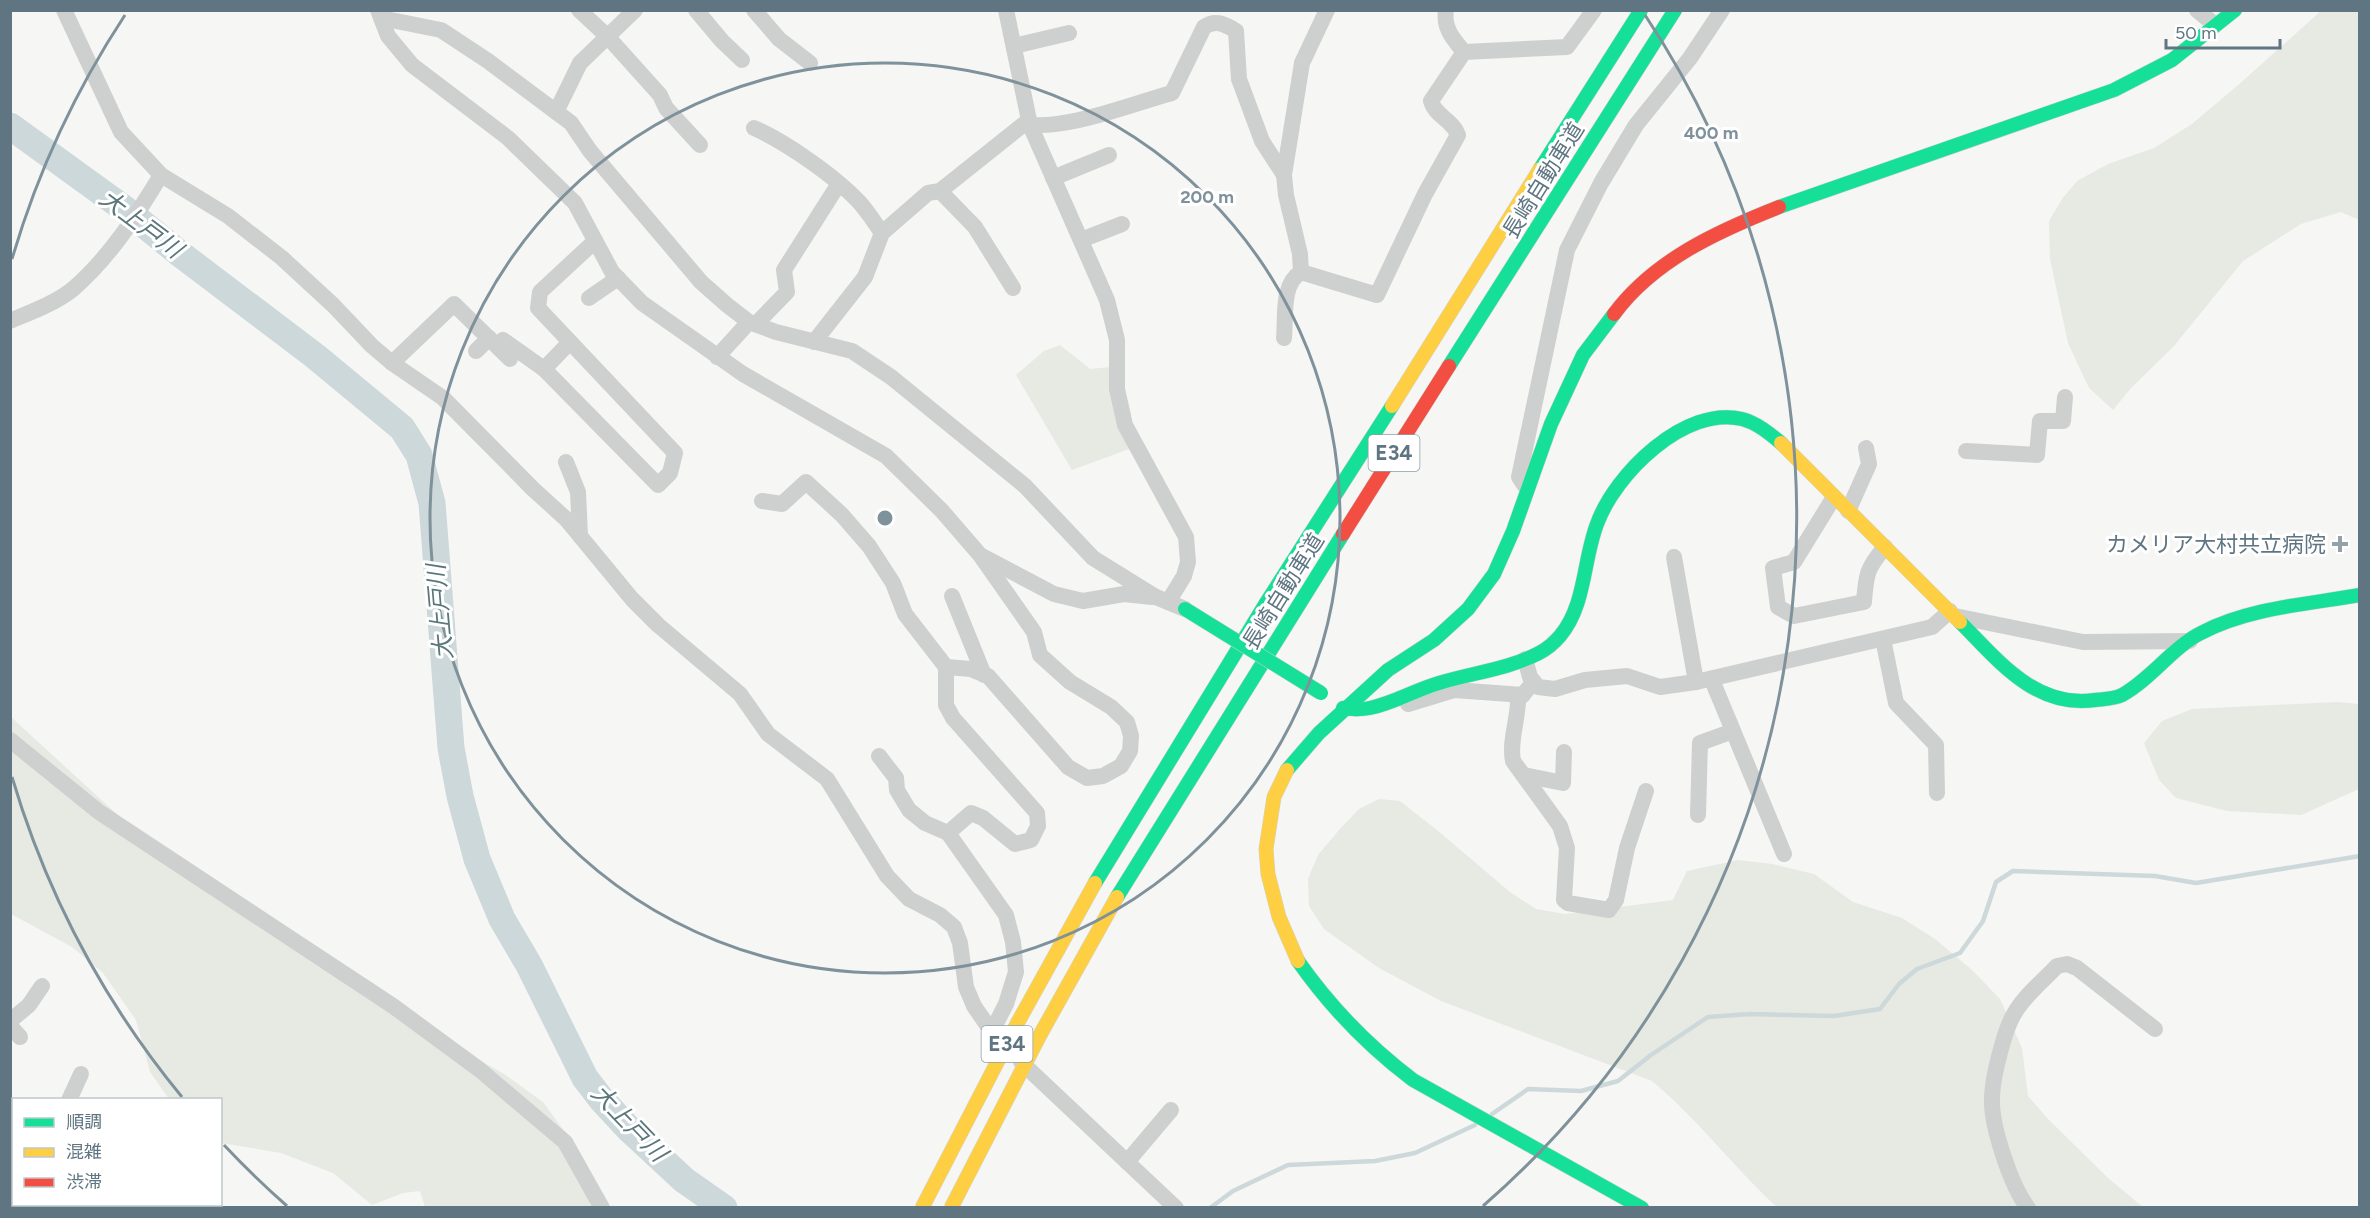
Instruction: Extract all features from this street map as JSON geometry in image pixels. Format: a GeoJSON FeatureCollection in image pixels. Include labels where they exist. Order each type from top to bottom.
{"type":"FeatureCollection","features":[{"type":"Feature","properties":{"kind":"main road","name":"長崎自動車道"},"geometry":{"type":"LineString","coordinates":[[922,1208],[1018,1022],[1095,883],[1266,603],[1641,10]]}},
{"type":"Feature","properties":{"kind":"main road","name":"長崎自動車道"},"geometry":{"type":"LineString","coordinates":[[951,1208],[1040,1035],[1117,897],[1296,608],[1675,10]]}},
{"type":"Feature","properties":{"kind":"main road"},"geometry":{"type":"LineString","coordinates":[[1642,1208],[1413,1080],[1380,1055],[1323,996],[1297,959],[1279,917],[1269,874],[1266,849],[1268,824],[1274,797],[1284,774],[1319,733],[1388,670],[1434,640],[1468,609],[1494,573],[1513,531],[1551,424],[1582,355],[1626,298],[1677,255],[1740,222],[1815,193],[2114,90],[2172,60],[2235,10]]}},
{"type":"Feature","properties":{"kind":"main road"},"geometry":{"type":"LineString","coordinates":[[1185,609],[1345,709],[1359,711],[1442,681],[1525,659],[1549,647],[1564,629],[1576,608],[1597,521],[1612,493],[1659,445],[1689,424],[1717,416],[1741,418],[1784,446],[2017,679],[2036,691],[2064,700],[2088,701],[2120,696],[2198,634],[2218,625],[2261,613],[2360,595]]}},
{"type":"Feature","properties":{"kind":"street"},"geometry":{"type":"LineString","coordinates":[[64,10],[121,132],[161,175],[228,216],[282,258],[333,305],[372,346],[392,363],[443,398],[566,519],[632,599],[657,625],[740,694],[768,734],[827,779],[887,876],[909,899],[940,915],[954,927],[960,943],[966,987],[974,1006],[991,1033],[1176,1208]]}},
{"type":"Feature","properties":{"kind":"street"},"geometry":{"type":"LineString","coordinates":[[579,10],[607,36],[660,95],[666,108],[700,145]]}},
{"type":"Feature","properties":{"kind":"street"},"geometry":{"type":"LineString","coordinates":[[556,112],[580,63],[635,10]]}},
{"type":"Feature","properties":{"kind":"street"},"geometry":{"type":"LineString","coordinates":[[696,10],[722,41],[742,60]]}},
{"type":"Feature","properties":{"kind":"street"},"geometry":{"type":"LineString","coordinates":[[754,10],[779,39],[810,63]]}},
{"type":"Feature","properties":{"kind":"street"},"geometry":{"type":"LineString","coordinates":[[1006,10],[1030,125],[1107,300],[1117,340],[1118,389],[1125,425],[1186,537],[1188,562],[1184,576],[1162,600]]}},
{"type":"Feature","properties":{"kind":"street"},"geometry":{"type":"LineString","coordinates":[[1301,272],[1300,254],[1286,195],[1284,175],[1302,63],[1327,10]]}},
{"type":"Feature","properties":{"kind":"street"},"geometry":{"type":"LineString","coordinates":[[1446,10],[1444,20],[1450,36],[1464,52]]}},
{"type":"Feature","properties":{"kind":"street"},"geometry":{"type":"LineString","coordinates":[[1464,52],[1568,47],[1594,10]]}},
{"type":"Feature","properties":{"kind":"street"},"geometry":{"type":"LineString","coordinates":[[1527,489],[1519,477],[1567,250],[1601,183],[1636,125],[1690,58],[1722,10]]}},
{"type":"Feature","properties":{"kind":"street"},"geometry":{"type":"LineString","coordinates":[[2197,10],[2215,25]]}},
{"type":"Feature","properties":{"kind":"street"},"geometry":{"type":"LineString","coordinates":[[380,14],[441,30],[488,61],[571,123],[590,151],[701,282],[752,323],[852,351],[901,384],[1025,486],[1093,558],[1162,600],[1185,609]]}},
{"type":"Feature","properties":{"kind":"street"},"geometry":{"type":"LineString","coordinates":[[380,14],[388,36],[412,65],[508,138],[575,203],[612,272],[642,303],[743,374],[886,456],[942,511],[980,555],[1034,632],[1040,655],[1070,682],[1111,706],[1127,722],[1131,736],[1130,751],[1121,766],[1103,776],[1087,778],[1068,767],[1014,705],[984,675],[971,669],[946,667]]}},
{"type":"Feature","properties":{"kind":"street"},"geometry":{"type":"LineString","coordinates":[[814,342],[865,277],[882,233],[928,193],[940,191],[1024,124],[1047,125],[1077,120],[1172,93],[1204,27],[1210,22],[1222,23],[1236,31],[1239,79],[1262,141],[1284,175]]}},
{"type":"Feature","properties":{"kind":"street"},"geometry":{"type":"LineString","coordinates":[[1014,46],[1069,33]]}},
{"type":"Feature","properties":{"kind":"street"},"geometry":{"type":"LineString","coordinates":[[1284,338],[1288,287],[1294,276],[1301,272],[1377,295],[1425,194],[1458,135],[1456,129],[1433,109],[1431,101],[1464,52]]}},
{"type":"Feature","properties":{"kind":"street"},"geometry":{"type":"LineString","coordinates":[[754,128],[768,134],[815,165],[859,202],[882,233]]}},
{"type":"Feature","properties":{"kind":"street"},"geometry":{"type":"LineString","coordinates":[[1053,178],[1109,155]]}},
{"type":"Feature","properties":{"kind":"street"},"geometry":{"type":"LineString","coordinates":[[10,321],[72,290],[108,254],[146,201],[161,175]]}},
{"type":"Feature","properties":{"kind":"street"},"geometry":{"type":"LineString","coordinates":[[717,357],[787,292],[784,270],[838,184]]}},
{"type":"Feature","properties":{"kind":"street"},"geometry":{"type":"LineString","coordinates":[[940,191],[975,227],[1013,288]]}},
{"type":"Feature","properties":{"kind":"street"},"geometry":{"type":"LineString","coordinates":[[1081,240],[1122,224]]}},
{"type":"Feature","properties":{"kind":"street"},"geometry":{"type":"LineString","coordinates":[[476,351],[492,342],[503,340],[544,369],[658,485],[670,473],[675,453],[538,308],[540,292],[595,241]]}},
{"type":"Feature","properties":{"kind":"street"},"geometry":{"type":"LineString","coordinates":[[590,298],[618,278]]}},
{"type":"Feature","properties":{"kind":"street"},"geometry":{"type":"LineString","coordinates":[[392,363],[454,304],[510,359]]}},
{"type":"Feature","properties":{"kind":"street"},"geometry":{"type":"LineString","coordinates":[[544,369],[570,342]]}},
{"type":"Feature","properties":{"kind":"street"},"geometry":{"type":"LineString","coordinates":[[1966,451],[2037,455],[2040,421],[2063,421],[2065,397]]}},
{"type":"Feature","properties":{"kind":"street"},"geometry":{"type":"LineString","coordinates":[[1848,511],[1869,464],[1866,448]]}},
{"type":"Feature","properties":{"kind":"street"},"geometry":{"type":"LineString","coordinates":[[566,462],[578,492],[580,536]]}},
{"type":"Feature","properties":{"kind":"street"},"geometry":{"type":"LineString","coordinates":[[762,501],[782,504],[806,482],[842,515],[869,546],[893,583],[906,614],[946,667],[946,705],[953,718],[1037,813],[1038,826],[1031,840],[1015,844],[983,818],[970,813],[948,833]]}},
{"type":"Feature","properties":{"kind":"street"},"geometry":{"type":"LineString","coordinates":[[1834,497],[1794,562],[1773,568],[1778,607],[1794,616],[1864,602],[1866,579],[1871,563],[1885,547]]}},
{"type":"Feature","properties":{"kind":"street"},"geometry":{"type":"LineString","coordinates":[[980,555],[1054,594],[1083,601],[1124,594],[1162,600]]}},
{"type":"Feature","properties":{"kind":"street"},"geometry":{"type":"LineString","coordinates":[[1674,557],[1704,681],[1733,731],[1784,854]]}},
{"type":"Feature","properties":{"kind":"street"},"geometry":{"type":"LineString","coordinates":[[952,596],[984,675]]}},
{"type":"Feature","properties":{"kind":"street"},"geometry":{"type":"LineString","coordinates":[[1397,698],[1409,704],[1454,690],[1538,687],[1554,689],[1586,680],[1627,676],[1660,687],[1704,681],[1932,627],[1952,614],[2083,642],[2190,641]]}},
{"type":"Feature","properties":{"kind":"street"},"geometry":{"type":"LineString","coordinates":[[1883,639],[1896,703],[1936,745],[1937,793]]}},
{"type":"Feature","properties":{"kind":"street"},"geometry":{"type":"LineString","coordinates":[[1525,659],[1530,677],[1528,688],[1518,700],[1518,714],[1510,749],[1513,761],[1560,826],[1567,848],[1564,900],[1568,903],[1609,910],[1616,900],[1627,848],[1646,791]]}},
{"type":"Feature","properties":{"kind":"street"},"geometry":{"type":"LineString","coordinates":[[1698,815],[1700,743],[1733,731]]}},
{"type":"Feature","properties":{"kind":"street"},"geometry":{"type":"LineString","coordinates":[[10,740],[99,812],[393,1006],[480,1070],[565,1142],[602,1208]]}},
{"type":"Feature","properties":{"kind":"street"},"geometry":{"type":"LineString","coordinates":[[1524,776],[1563,783],[1564,752]]}},
{"type":"Feature","properties":{"kind":"street"},"geometry":{"type":"LineString","coordinates":[[879,756],[896,778],[897,790],[909,810],[925,823],[948,833],[1006,915],[1013,942],[1016,972],[1006,1004],[991,1033]]}},
{"type":"Feature","properties":{"kind":"street"},"geometry":{"type":"LineString","coordinates":[[2028,1208],[2018,1195],[2007,1162],[1996,1128],[1992,1098],[2005,1032],[2016,1011],[2057,966],[2067,964],[2077,968],[2155,1029]]}},
{"type":"Feature","properties":{"kind":"street"},"geometry":{"type":"LineString","coordinates":[[10,1021],[30,1005],[42,986]]}},
{"type":"Feature","properties":{"kind":"street"},"geometry":{"type":"LineString","coordinates":[[70,1098],[81,1074]]}},
{"type":"Feature","properties":{"kind":"street"},"geometry":{"type":"LineString","coordinates":[[1127,1162],[1171,1110]]}},
{"type":"Feature","properties":{"kind":"shaded area"},"geometry":{"type":"Polygon","coordinates":[[[2322,10],[2359,11],[2359,220],[2341,212],[2301,224],[2243,261],[2174,346],[2131,388],[2113,410],[2089,388],[2068,343],[2050,259],[2049,221],[2062,199],[2077,181],[2108,164],[2154,148],[2192,124],[2322,10]]]}},
{"type":"Feature","properties":{"kind":"shaded area"},"geometry":{"type":"Polygon","coordinates":[[[1060,345],[1090,369],[1111,367],[1129,449],[1072,470],[1016,375],[1044,351],[1060,345]]]}},
{"type":"Feature","properties":{"kind":"shaded area"},"geometry":{"type":"Polygon","coordinates":[[[2337,702],[2359,704],[2359,789],[2301,815],[2227,811],[2176,798],[2159,780],[2144,743],[2162,721],[2192,709],[2337,702]]]}},
{"type":"Feature","properties":{"kind":"shaded area"},"geometry":{"type":"Polygon","coordinates":[[[10,716],[182,874],[402,1015],[504,1074],[543,1102],[570,1139],[593,1207],[425,1207],[420,1191],[403,1193],[372,1205],[333,1173],[281,1153],[222,1143],[222,1098],[168,1098],[150,1072],[136,1020],[103,973],[72,947],[11,914],[10,716]]]}},
{"type":"Feature","properties":{"kind":"shaded area"},"geometry":{"type":"Polygon","coordinates":[[[1379,799],[1400,801],[1510,892],[1536,909],[1565,914],[1673,900],[1687,871],[1738,860],[1772,864],[1814,874],[1853,902],[1902,918],[1935,939],[1972,970],[2000,999],[2022,1048],[2028,1096],[2108,1178],[2143,1207],[1777,1207],[1685,1111],[1652,1081],[1441,1001],[1379,968],[1324,929],[1309,906],[1308,879],[1318,855],[1359,809],[1379,799]]]}},
{"type":"Feature","properties":{"kind":"waterway","name":"大上戸川"},"geometry":{"type":"LineString","coordinates":[[10,126],[126,210],[315,356],[402,428],[419,455],[432,503],[451,748],[460,796],[477,859],[502,919],[529,965],[585,1078],[628,1128],[684,1180],[724,1208]]}},
{"type":"Feature","properties":{"kind":"waterway"},"geometry":{"type":"LineString","coordinates":[[1492,1114],[1528,1089],[1581,1091],[1618,1081],[1651,1055],[1708,1017],[1750,1014],[1834,1016],[1880,1009],[1899,984],[1917,969],[1960,953],[1983,921],[1996,882],[2013,871],[2155,876],[2196,883],[2360,856]]}},
{"type":"Feature","properties":{"kind":"waterway"},"geometry":{"type":"LineString","coordinates":[[1210,1208],[1233,1191],[1288,1165],[1375,1161],[1415,1153],[1475,1125]]}},
{"type":"Feature","properties":{"kind":"traffic: fast"},"geometry":{"type":"LineString","coordinates":[[1540,169],[1641,10]]}},
{"type":"Feature","properties":{"kind":"traffic: fast"},"geometry":{"type":"LineString","coordinates":[[1449,366],[1675,10]]}},
{"type":"Feature","properties":{"kind":"traffic: fast"},"geometry":{"type":"LineString","coordinates":[[1779,207],[2114,90],[2172,60],[2235,10]]}},
{"type":"Feature","properties":{"kind":"traffic: fast"},"geometry":{"type":"LineString","coordinates":[[1287,770],[1319,733],[1388,670],[1434,640],[1468,609],[1494,574],[1513,531],[1551,424],[1583,355],[1614,314]]}},
{"type":"Feature","properties":{"kind":"traffic: fast"},"geometry":{"type":"LineString","coordinates":[[1095,883],[1266,603],[1392,406]]}},
{"type":"Feature","properties":{"kind":"traffic: fast"},"geometry":{"type":"LineString","coordinates":[[1343,708],[1360,709],[1379,706],[1439,683],[1515,663],[1550,646],[1560,636],[1575,610],[1592,538],[1606,505],[1636,465],[1676,433],[1698,422],[1720,417],[1742,419],[1758,426],[1781,443]]}},
{"type":"Feature","properties":{"kind":"traffic: fast"},"geometry":{"type":"LineString","coordinates":[[1117,897],[1343,534]]}},
{"type":"Feature","properties":{"kind":"traffic: fast"},"geometry":{"type":"LineString","coordinates":[[1960,622],[2003,665],[2036,689],[2054,697],[2073,701],[2095,700],[2112,698],[2132,689],[2191,639],[2219,625],[2258,612],[2360,595]]}},
{"type":"Feature","properties":{"kind":"traffic: fast"},"geometry":{"type":"LineString","coordinates":[[1185,609],[1321,693]]}},
{"type":"Feature","properties":{"kind":"traffic: fast"},"geometry":{"type":"LineString","coordinates":[[1298,961],[1351,1025],[1413,1080],[1642,1208]]}},
{"type":"Feature","properties":{"kind":"traffic: slow"},"geometry":{"type":"LineString","coordinates":[[1392,406],[1540,169]]}},
{"type":"Feature","properties":{"kind":"traffic: slow"},"geometry":{"type":"LineString","coordinates":[[1781,443],[1960,622]]}},
{"type":"Feature","properties":{"kind":"traffic: slow"},"geometry":{"type":"LineString","coordinates":[[1287,770],[1274,797],[1266,849],[1268,874],[1279,917],[1298,961]]}},
{"type":"Feature","properties":{"kind":"traffic: slow"},"geometry":{"type":"LineString","coordinates":[[922,1208],[1018,1022],[1095,883]]}},
{"type":"Feature","properties":{"kind":"traffic: slow"},"geometry":{"type":"LineString","coordinates":[[951,1208],[1040,1035],[1117,897]]}},
{"type":"Feature","properties":{"kind":"traffic: jam"},"geometry":{"type":"LineString","coordinates":[[1614,314],[1648,278],[1689,249],[1733,226],[1779,207]]}},
{"type":"Feature","properties":{"kind":"traffic: jam"},"geometry":{"type":"LineString","coordinates":[[1343,534],[1449,366]]}},
{"type":"Feature","properties":{"kind":"place","name":"カメリア大村共立病院"},"geometry":{"type":"Point","coordinates":[2340,544]}}]}
